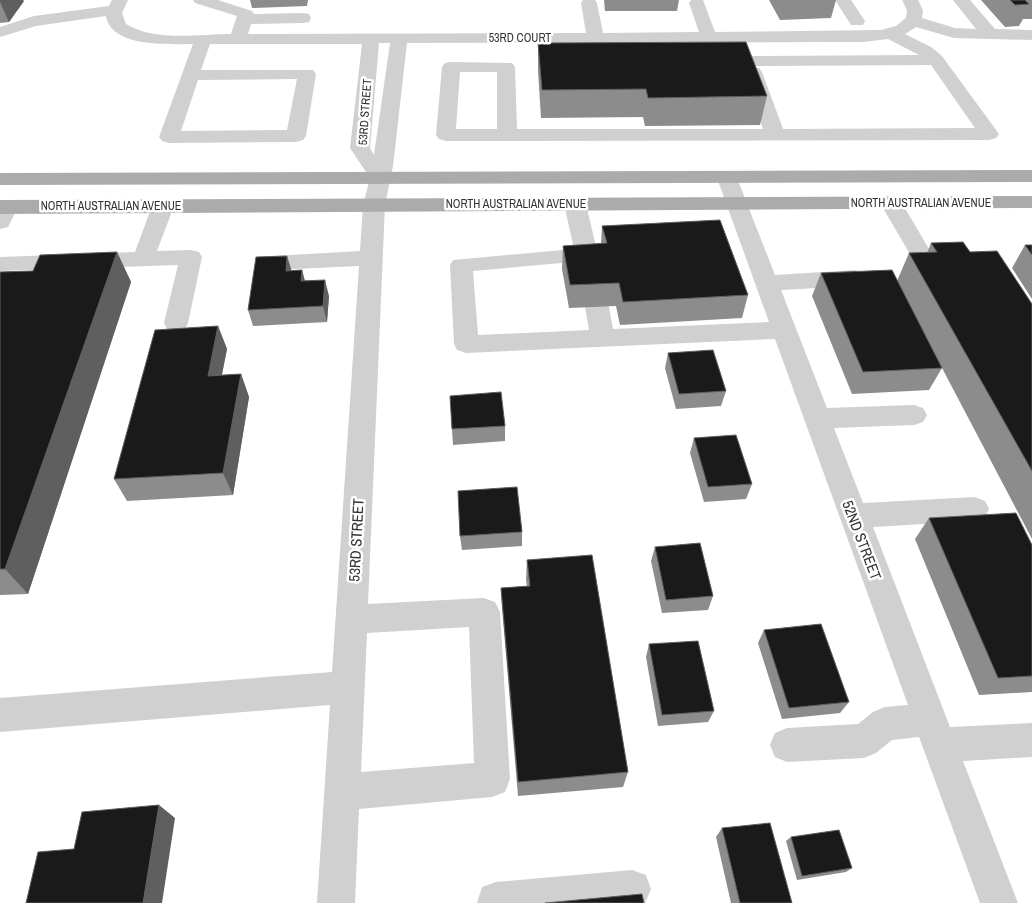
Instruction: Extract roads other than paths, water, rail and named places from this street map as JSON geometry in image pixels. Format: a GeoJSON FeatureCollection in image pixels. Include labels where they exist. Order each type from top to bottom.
{"type":"FeatureCollection","features":[{"type":"Feature","properties":{"kind":"main road","name":"NORTH AUSTRALIAN AVENUE"},"geometry":{"type":"LineString","coordinates":[[0,179],[378,192],[575,204],[731,191],[1032,176]]}},
{"type":"Feature","properties":{"kind":"main road","name":"NORTH AUSTRALIAN AVENUE"},"geometry":{"type":"LineString","coordinates":[[2,212],[163,206],[378,192],[731,191],[891,203],[1032,202]]}},
{"type":"Feature","properties":{"kind":"street"},"geometry":{"type":"LineString","coordinates":[[201,0],[246,14],[238,39]]}},
{"type":"Feature","properties":{"kind":"street"},"geometry":{"type":"LineString","coordinates":[[843,0],[858,21]]}},
{"type":"Feature","properties":{"kind":"street"},"geometry":{"type":"LineString","coordinates":[[910,0],[916,10],[912,22],[954,33],[1032,35]]}},
{"type":"Feature","properties":{"kind":"street"},"geometry":{"type":"LineString","coordinates":[[961,0],[990,34]]}},
{"type":"Feature","properties":{"kind":"street"},"geometry":{"type":"LineString","coordinates":[[589,3],[596,38]]}},
{"type":"Feature","properties":{"kind":"street"},"geometry":{"type":"LineString","coordinates":[[697,3],[709,38]]}},
{"type":"Feature","properties":{"kind":"street"},"geometry":{"type":"LineString","coordinates":[[0,32],[34,20],[118,5]]}},
{"type":"Feature","properties":{"kind":"street","name":"53RD COURT"},"geometry":{"type":"LineString","coordinates":[[118,5],[114,20],[127,32],[152,39],[862,37],[892,34],[912,22]]}},
{"type":"Feature","properties":{"kind":"street"},"geometry":{"type":"LineString","coordinates":[[244,19],[303,18]]}},
{"type":"Feature","properties":{"kind":"street"},"geometry":{"type":"LineString","coordinates":[[507,135],[506,67],[451,67],[446,135],[507,135],[775,134],[988,134],[936,60],[925,51],[892,34]]}},
{"type":"Feature","properties":{"kind":"street"},"geometry":{"type":"LineString","coordinates":[[742,38],[775,134]]}},
{"type":"Feature","properties":{"kind":"street"},"geometry":{"type":"LineString","coordinates":[[190,75],[307,74],[296,136],[169,137],[190,75],[203,39]]}},
{"type":"Feature","properties":{"kind":"street","name":"53RD STREET"},"geometry":{"type":"LineString","coordinates":[[370,39],[360,148],[378,192]]}},
{"type":"Feature","properties":{"kind":"street","name":"53RD STREET"},"geometry":{"type":"LineString","coordinates":[[336,903],[372,258],[378,192],[399,39]]}},
{"type":"Feature","properties":{"kind":"street"},"geometry":{"type":"LineString","coordinates":[[749,61],[936,60]]}},
{"type":"Feature","properties":{"kind":"street","name":"52ND STREET"},"geometry":{"type":"LineString","coordinates":[[731,191],[999,903]]}},
{"type":"Feature","properties":{"kind":"street"},"geometry":{"type":"LineString","coordinates":[[891,203],[928,266]]}},
{"type":"Feature","properties":{"kind":"street"},"geometry":{"type":"LineString","coordinates":[[575,204],[589,261],[461,265],[466,344],[783,330]]}},
{"type":"Feature","properties":{"kind":"street"},"geometry":{"type":"LineString","coordinates":[[143,259],[163,206]]}},
{"type":"Feature","properties":{"kind":"street"},"geometry":{"type":"LineString","coordinates":[[0,264],[191,257],[176,322]]}},
{"type":"Feature","properties":{"kind":"street"},"geometry":{"type":"LineString","coordinates":[[273,263],[372,258]]}},
{"type":"Feature","properties":{"kind":"street"},"geometry":{"type":"LineString","coordinates":[[765,282],[864,278]]}},
{"type":"Feature","properties":{"kind":"street"},"geometry":{"type":"LineString","coordinates":[[597,307],[603,338]]}},
{"type":"Feature","properties":{"kind":"street"},"geometry":{"type":"LineString","coordinates":[[816,419],[914,415]]}},
{"type":"Feature","properties":{"kind":"street"},"geometry":{"type":"LineString","coordinates":[[853,516],[975,509]]}},
{"type":"Feature","properties":{"kind":"street"},"geometry":{"type":"LineString","coordinates":[[342,792],[492,780],[484,612],[352,619]]}},
{"type":"Feature","properties":{"kind":"street"},"geometry":{"type":"LineString","coordinates":[[0,715],[348,688]]}},
{"type":"Feature","properties":{"kind":"street"},"geometry":{"type":"LineString","coordinates":[[787,745],[864,741],[885,724],[935,732],[1032,740]]}},
{"type":"Feature","properties":{"kind":"street"},"geometry":{"type":"LineString","coordinates":[[496,903],[496,901],[632,889]]}}]}
